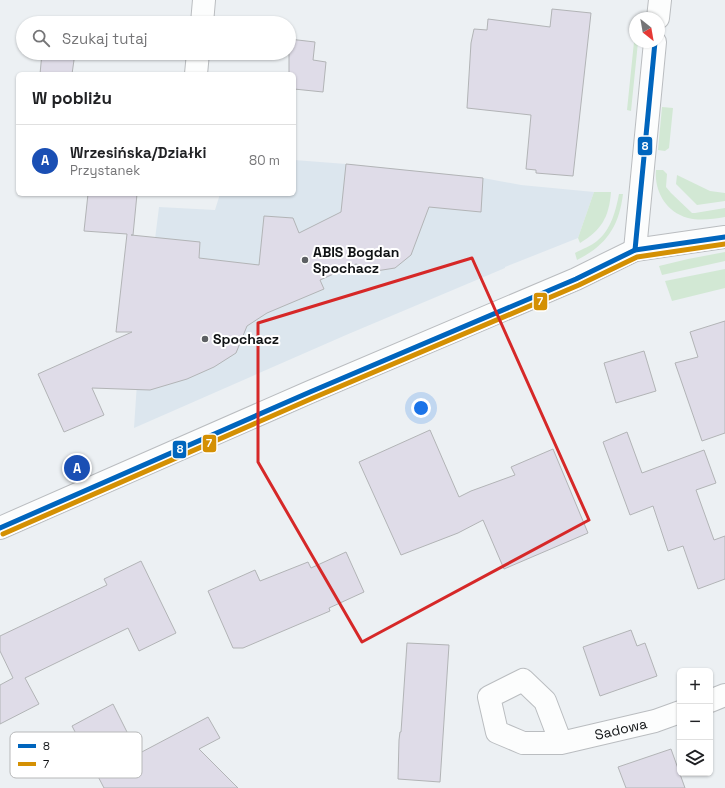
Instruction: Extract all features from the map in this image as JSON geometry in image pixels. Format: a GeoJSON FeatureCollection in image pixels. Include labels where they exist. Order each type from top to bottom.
{"type":"FeatureCollection","features":[{"type":"Feature","properties":{"kind":"street"},"geometry":{"type":"LineString","coordinates":[[203,16],[204,0]]}},
{"type":"Feature","properties":{"kind":"street"},"geometry":{"type":"LineString","coordinates":[[659,12],[660,0]]}},
{"type":"Feature","properties":{"kind":"street"},"geometry":{"type":"LineString","coordinates":[[635,250],[654,48]]}},
{"type":"Feature","properties":{"kind":"street"},"geometry":{"type":"LineString","coordinates":[[196,72],[197,60]]}},
{"type":"Feature","properties":{"kind":"street"},"geometry":{"type":"LineString","coordinates":[[0,528],[310,392],[576,279],[635,250],[725,237]]}},
{"type":"Feature","properties":{"kind":"street"},"geometry":{"type":"LineString","coordinates":[[713,700],[725,695]]}},
{"type":"Feature","properties":{"kind":"street","name":"Sadowa"},"geometry":{"type":"LineString","coordinates":[[561,743],[655,721],[677,713]]}},
{"type":"Feature","properties":{"kind":"highlighted area"},"geometry":{"type":"Polygon","coordinates":[[[472,258],[589,520],[362,642],[258,462],[258,323],[472,258]]]}},
{"type":"Feature","properties":{"kind":"shaded area"},"geometry":{"type":"Polygon","coordinates":[[[296,160],[483,178],[521,185],[594,192],[578,238],[505,267],[346,335],[134,428],[137,383],[159,207],[215,210],[219,196],[296,196],[296,160]]]}},
{"type":"Feature","properties":{"kind":"green space"},"geometry":{"type":"Polygon","coordinates":[[[633,48],[637,48],[631,111],[627,110],[633,48]]]}},
{"type":"Feature","properties":{"kind":"green space"},"geometry":{"type":"Polygon","coordinates":[[[662,107],[673,108],[669,148],[665,151],[658,150],[662,107]]]}},
{"type":"Feature","properties":{"kind":"green space"},"geometry":{"type":"Polygon","coordinates":[[[656,170],[663,170],[667,174],[666,187],[692,213],[725,208],[725,217],[693,219],[673,211],[659,193],[656,170]]]}},
{"type":"Feature","properties":{"kind":"green space"},"geometry":{"type":"Polygon","coordinates":[[[677,175],[710,191],[725,193],[725,201],[697,205],[676,184],[677,175]]]}},
{"type":"Feature","properties":{"kind":"green space"},"geometry":{"type":"Polygon","coordinates":[[[594,192],[611,192],[608,209],[599,228],[580,243],[578,238],[594,192]]]}},
{"type":"Feature","properties":{"kind":"green space"},"geometry":{"type":"Polygon","coordinates":[[[619,194],[623,194],[621,205],[615,225],[610,233],[596,248],[577,260],[575,253],[595,243],[606,231],[614,213],[619,194]]]}},
{"type":"Feature","properties":{"kind":"green space"},"geometry":{"type":"Polygon","coordinates":[[[725,252],[725,261],[662,275],[659,266],[688,259],[725,252]]]}},
{"type":"Feature","properties":{"kind":"green space"},"geometry":{"type":"Polygon","coordinates":[[[725,269],[725,288],[672,301],[665,281],[725,269]]]}},
{"type":"Feature","properties":{"kind":"building"},"geometry":{"type":"Polygon","coordinates":[[[552,9],[591,13],[573,176],[536,173],[536,170],[526,169],[531,115],[467,108],[471,43],[474,29],[487,30],[488,19],[550,27],[552,9]]]}},
{"type":"Feature","properties":{"kind":"building"},"geometry":{"type":"Polygon","coordinates":[[[296,40],[315,42],[313,60],[326,62],[323,92],[296,89],[296,72],[289,72],[289,60],[296,60],[296,40]]]}},
{"type":"Feature","properties":{"kind":"building"},"geometry":{"type":"Polygon","coordinates":[[[41,60],[74,60],[72,72],[40,72],[41,60]]]}},
{"type":"Feature","properties":{"kind":"building"},"geometry":{"type":"Polygon","coordinates":[[[346,164],[483,178],[481,212],[429,207],[411,255],[395,268],[376,271],[356,264],[320,280],[324,289],[267,313],[247,326],[236,353],[214,367],[187,379],[150,390],[92,388],[104,415],[64,432],[38,374],[132,332],[116,332],[127,234],[84,231],[88,196],[137,196],[133,235],[131,235],[200,242],[199,258],[259,265],[264,216],[293,218],[299,233],[341,212],[346,164]]]}},
{"type":"Feature","properties":{"kind":"building"},"geometry":{"type":"Polygon","coordinates":[[[725,321],[725,433],[702,441],[675,363],[698,357],[690,332],[725,321]]]}},
{"type":"Feature","properties":{"kind":"building"},"geometry":{"type":"Polygon","coordinates":[[[644,351],[656,391],[616,403],[604,363],[644,351]]]}},
{"type":"Feature","properties":{"kind":"building"},"geometry":{"type":"Polygon","coordinates":[[[430,430],[459,497],[515,475],[511,467],[553,449],[588,533],[504,569],[483,520],[458,533],[401,555],[359,462],[430,430]]]}},
{"type":"Feature","properties":{"kind":"building"},"geometry":{"type":"Polygon","coordinates":[[[627,432],[642,473],[704,450],[716,483],[696,490],[714,540],[725,536],[725,579],[698,589],[683,546],[668,551],[653,506],[630,515],[603,442],[627,432]]]}},
{"type":"Feature","properties":{"kind":"building"},"geometry":{"type":"Polygon","coordinates":[[[346,552],[364,592],[329,608],[330,611],[243,648],[233,648],[208,591],[255,570],[260,581],[308,562],[311,568],[346,552]]]}},
{"type":"Feature","properties":{"kind":"building"},"geometry":{"type":"Polygon","coordinates":[[[141,561],[176,633],[139,651],[128,628],[25,678],[39,704],[0,724],[0,685],[13,678],[0,651],[0,636],[107,585],[104,579],[141,561]]]}},
{"type":"Feature","properties":{"kind":"building"},"geometry":{"type":"Polygon","coordinates":[[[631,630],[637,646],[645,643],[657,676],[600,696],[583,647],[631,630]]]}},
{"type":"Feature","properties":{"kind":"building"},"geometry":{"type":"Polygon","coordinates":[[[407,643],[449,645],[440,782],[398,779],[399,740],[401,732],[407,643]]]}},
{"type":"Feature","properties":{"kind":"building"},"geometry":{"type":"Polygon","coordinates":[[[113,704],[127,732],[75,732],[72,726],[113,704]]]}},
{"type":"Feature","properties":{"kind":"building"},"geometry":{"type":"Polygon","coordinates":[[[208,717],[220,738],[199,749],[238,788],[104,788],[99,778],[142,778],[142,752],[208,717]]]}},
{"type":"Feature","properties":{"kind":"building"},"geometry":{"type":"Polygon","coordinates":[[[671,749],[677,766],[677,776],[681,776],[685,788],[626,788],[618,767],[671,749]]]}},
{"type":"Feature","properties":{"kind":"transit line","name":"8"},"geometry":{"type":"LineString","coordinates":[[635,250],[654,48]]}},
{"type":"Feature","properties":{"kind":"transit line","name":"8"},"geometry":{"type":"LineString","coordinates":[[0,528],[310,392],[576,279],[635,250],[725,237]]}},
{"type":"Feature","properties":{"kind":"transit line","name":"7"},"geometry":{"type":"LineString","coordinates":[[3,534],[313,398],[579,285],[637,257],[725,244]]}},
{"type":"Feature","properties":{"kind":"place","name":"ABIS Bogdan Spochacz"},"geometry":{"type":"Point","coordinates":[305,260]}},
{"type":"Feature","properties":{"kind":"place","name":"Spochacz"},"geometry":{"type":"Point","coordinates":[205,339]}},
{"type":"Feature","properties":{"kind":"place","name":"Wrzesińska/Działki"},"geometry":{"type":"Point","coordinates":[77,468]}}]}
